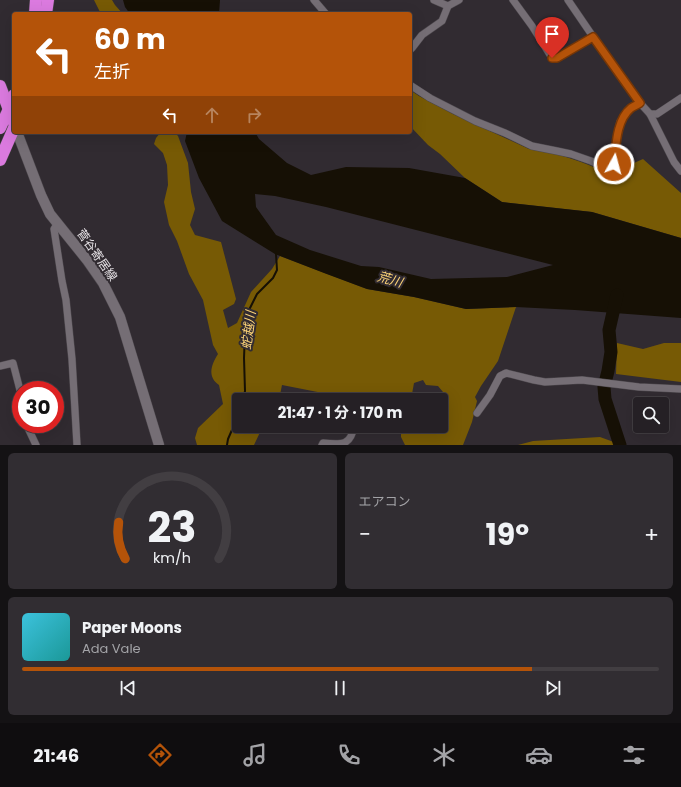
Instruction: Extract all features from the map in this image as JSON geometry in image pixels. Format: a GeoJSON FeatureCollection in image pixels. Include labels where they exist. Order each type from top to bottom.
{"type":"FeatureCollection","features":[{"type":"Feature","properties":{"kind":"highway"},"geometry":{"type":"LineString","coordinates":[[36,12],[42,0]]}},
{"type":"Feature","properties":{"kind":"highway"},"geometry":{"type":"LineString","coordinates":[[42,0],[45,12]]}},
{"type":"Feature","properties":{"kind":"highway"},"geometry":{"type":"LineString","coordinates":[[0,86],[12,117]]}},
{"type":"Feature","properties":{"kind":"highway"},"geometry":{"type":"LineString","coordinates":[[0,128],[12,100]]}},
{"type":"Feature","properties":{"kind":"highway"},"geometry":{"type":"LineString","coordinates":[[0,160],[12,133]]}},
{"type":"Feature","properties":{"kind":"main road","name":"菅谷寄居線"},"geometry":{"type":"LineString","coordinates":[[19,134],[41,195],[50,214],[87,260],[103,283],[120,317],[159,445]]}},
{"type":"Feature","properties":{"kind":"street"},"geometry":{"type":"LineString","coordinates":[[314,0],[324,12]]}},
{"type":"Feature","properties":{"kind":"street"},"geometry":{"type":"LineString","coordinates":[[434,0],[448,6]]}},
{"type":"Feature","properties":{"kind":"street"},"geometry":{"type":"LineString","coordinates":[[412,48],[422,35],[442,21],[448,6],[459,0]]}},
{"type":"Feature","properties":{"kind":"street"},"geometry":{"type":"LineString","coordinates":[[513,0],[532,26],[552,58],[557,58],[593,37]]}},
{"type":"Feature","properties":{"kind":"street"},"geometry":{"type":"LineString","coordinates":[[568,0],[640,103],[650,114],[674,162],[681,170]]}},
{"type":"Feature","properties":{"kind":"street"},"geometry":{"type":"LineString","coordinates":[[412,86],[430,98],[532,146],[571,154],[609,169],[614,164],[620,122],[630,108],[640,103]]}},
{"type":"Feature","properties":{"kind":"street"},"geometry":{"type":"LineString","coordinates":[[650,114],[657,114],[681,98]]}},
{"type":"Feature","properties":{"kind":"street"},"geometry":{"type":"LineString","coordinates":[[58,223],[54,229],[66,300],[72,359],[76,445]]}},
{"type":"Feature","properties":{"kind":"street"},"geometry":{"type":"LineString","coordinates":[[0,366],[13,363],[18,381]]}},
{"type":"Feature","properties":{"kind":"street"},"geometry":{"type":"LineString","coordinates":[[477,413],[490,395],[500,376],[506,373],[545,382],[582,380],[639,387],[681,389]]}},
{"type":"Feature","properties":{"kind":"street"},"geometry":{"type":"LineString","coordinates":[[30,433],[36,445]]}},
{"type":"Feature","properties":{"kind":"street"},"geometry":{"type":"LineString","coordinates":[[322,445],[323,443],[344,445],[351,440],[352,433]]}},
{"type":"Feature","properties":{"kind":"shaded area"},"geometry":{"type":"Polygon","coordinates":[[[94,0],[112,0],[121,12],[100,12],[94,0]]]}},
{"type":"Feature","properties":{"kind":"shaded area"},"geometry":{"type":"Polygon","coordinates":[[[412,91],[453,114],[529,149],[560,155],[599,169],[618,170],[643,159],[681,193],[681,238],[592,212],[502,202],[465,178],[440,154],[428,145],[412,128],[412,91]]]}},
{"type":"Feature","properties":{"kind":"shaded area"},"geometry":{"type":"Polygon","coordinates":[[[159,134],[176,134],[178,136],[188,163],[191,192],[195,209],[190,225],[195,235],[221,242],[236,299],[234,304],[223,310],[228,328],[237,323],[251,292],[272,269],[280,256],[367,289],[414,297],[466,309],[516,307],[498,361],[475,397],[477,401],[472,422],[463,445],[405,445],[401,437],[401,433],[448,433],[448,393],[443,393],[438,386],[426,385],[423,380],[414,383],[412,393],[323,393],[282,385],[280,393],[232,393],[232,433],[260,433],[254,445],[197,445],[195,438],[198,428],[223,404],[219,385],[215,382],[211,371],[218,354],[213,345],[203,300],[189,274],[177,241],[169,225],[164,202],[168,185],[167,165],[163,153],[154,144],[159,134]]]}},
{"type":"Feature","properties":{"kind":"shaded area"},"geometry":{"type":"Polygon","coordinates":[[[617,343],[643,349],[664,343],[681,343],[681,382],[616,374],[617,343]]]}},
{"type":"Feature","properties":{"kind":"shaded area"},"geometry":{"type":"Polygon","coordinates":[[[600,437],[622,445],[518,445],[533,441],[600,437]]]}},
{"type":"Feature","properties":{"kind":"water"},"geometry":{"type":"Polygon","coordinates":[[[123,0],[220,0],[219,12],[129,12],[123,0]]]}},
{"type":"Feature","properties":{"kind":"water","name":"荒川"},"geometry":{"type":"Polygon","coordinates":[[[187,134],[256,134],[259,139],[287,163],[311,175],[346,167],[409,168],[465,178],[502,202],[592,212],[681,238],[681,318],[516,307],[466,309],[414,297],[367,289],[275,254],[222,221],[199,178],[185,141],[187,134]],[[255,194],[256,207],[276,235],[310,250],[361,266],[379,267],[431,279],[507,277],[553,265],[326,207],[275,196],[255,194]]]}},
{"type":"Feature","properties":{"kind":"waterway","name":"蛇越川"},"geometry":{"type":"LineString","coordinates":[[245,393],[245,332],[248,312],[257,294],[273,278],[277,270],[276,254]]}},
{"type":"Feature","properties":{"kind":"waterway"},"geometry":{"type":"LineString","coordinates":[[617,295],[609,330],[611,352],[604,387],[605,399],[620,445]]}},
{"type":"Feature","properties":{"kind":"waterway","name":"蛇越川"},"geometry":{"type":"LineString","coordinates":[[227,445],[232,430]]}},
{"type":"Feature","properties":{"kind":"route"},"geometry":{"type":"LineString","coordinates":[[552,58],[557,58],[593,37],[640,103],[630,108],[620,122],[614,164]]}}]}
